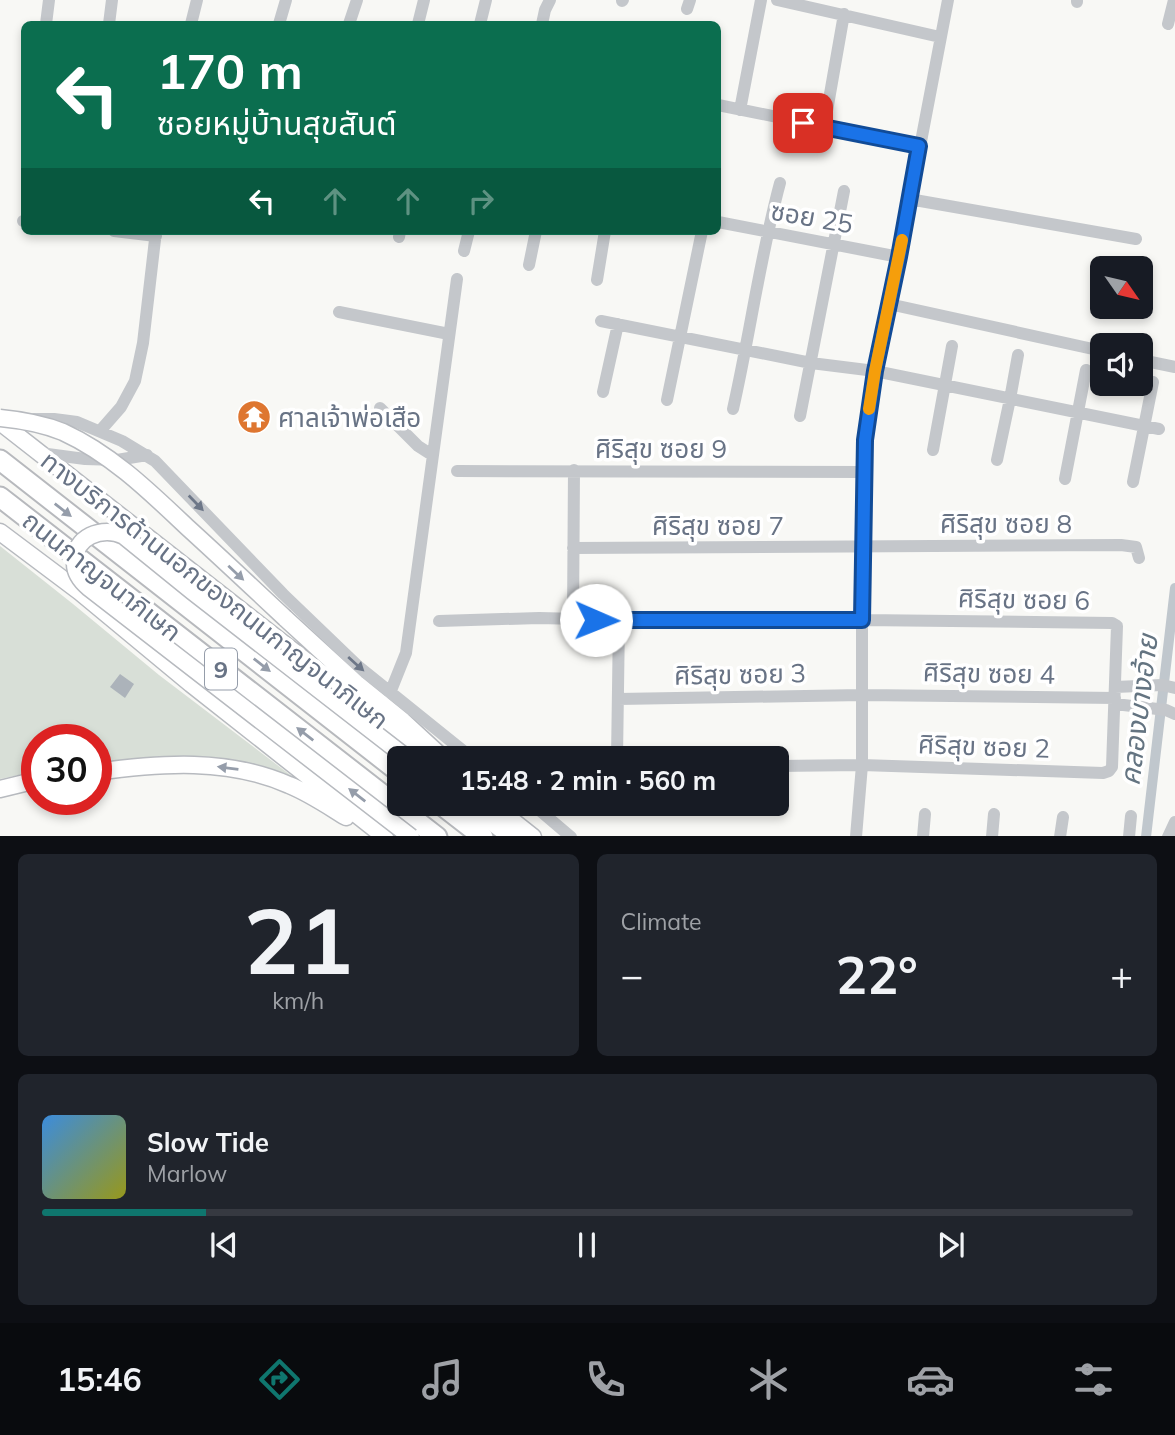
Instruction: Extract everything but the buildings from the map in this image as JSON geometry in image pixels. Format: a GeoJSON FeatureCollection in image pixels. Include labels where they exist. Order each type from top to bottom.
{"type":"FeatureCollection","features":[{"type":"Feature","properties":{"kind":"highway","name":"ถนนกาญจนาภิเษก"},"geometry":{"type":"LineString","coordinates":[[5,464],[387,763]]}},
{"type":"Feature","properties":{"kind":"highway","name":"ถนนกาญจนาภิเษก"},"geometry":{"type":"LineString","coordinates":[[3,499],[436,836]]}},
{"type":"Feature","properties":{"kind":"highway"},"geometry":{"type":"LineString","coordinates":[[456,816],[483,836]]}},
{"type":"Feature","properties":{"kind":"main road"},"geometry":{"type":"LineString","coordinates":[[3,424],[23,421],[62,432],[91,447],[122,469],[356,683],[430,746]]}},
{"type":"Feature","properties":{"kind":"main road","name":"ทางบริการด้านนอกของถนนกาญจนาภิเษก"},"geometry":{"type":"LineString","coordinates":[[3,424],[415,746]]}},
{"type":"Feature","properties":{"kind":"main road"},"geometry":{"type":"LineString","coordinates":[[392,746],[124,536],[113,531],[100,531],[86,538],[80,546],[75,557],[75,566],[79,577],[89,589],[411,836]]}},
{"type":"Feature","properties":{"kind":"main road"},"geometry":{"type":"LineString","coordinates":[[2,533],[80,592],[191,684],[385,836]]}},
{"type":"Feature","properties":{"kind":"main road"},"geometry":{"type":"LineString","coordinates":[[112,770],[198,764],[243,770],[289,785],[378,836]]}},
{"type":"Feature","properties":{"kind":"main road"},"geometry":{"type":"LineString","coordinates":[[0,789],[21,784]]}},
{"type":"Feature","properties":{"kind":"main road"},"geometry":{"type":"LineString","coordinates":[[484,816],[511,836]]}},
{"type":"Feature","properties":{"kind":"main road"},"geometry":{"type":"LineString","coordinates":[[507,816],[533,836]]}},
{"type":"Feature","properties":{"kind":"street"},"geometry":{"type":"LineString","coordinates":[[46,21],[49,0]]}},
{"type":"Feature","properties":{"kind":"street"},"geometry":{"type":"LineString","coordinates":[[109,21],[112,0]]}},
{"type":"Feature","properties":{"kind":"street"},"geometry":{"type":"LineString","coordinates":[[192,21],[197,0]]}},
{"type":"Feature","properties":{"kind":"street"},"geometry":{"type":"LineString","coordinates":[[280,21],[286,0]]}},
{"type":"Feature","properties":{"kind":"street"},"geometry":{"type":"LineString","coordinates":[[350,21],[357,0]]}},
{"type":"Feature","properties":{"kind":"street"},"geometry":{"type":"LineString","coordinates":[[419,21],[424,0]]}},
{"type":"Feature","properties":{"kind":"street"},"geometry":{"type":"LineString","coordinates":[[481,21],[486,0]]}},
{"type":"Feature","properties":{"kind":"street"},"geometry":{"type":"LineString","coordinates":[[543,21],[551,0]]}},
{"type":"Feature","properties":{"kind":"street"},"geometry":{"type":"LineString","coordinates":[[740,110],[761,0]]}},
{"type":"Feature","properties":{"kind":"street"},"geometry":{"type":"LineString","coordinates":[[777,0],[940,37]]}},
{"type":"Feature","properties":{"kind":"street"},"geometry":{"type":"LineString","coordinates":[[856,836],[862,765],[865,440],[875,371],[948,0]]}},
{"type":"Feature","properties":{"kind":"street"},"geometry":{"type":"LineString","coordinates":[[1168,24],[1174,0]]}},
{"type":"Feature","properties":{"kind":"street"},"geometry":{"type":"LineString","coordinates":[[824,128],[844,14]]}},
{"type":"Feature","properties":{"kind":"street"},"geometry":{"type":"LineString","coordinates":[[721,106],[919,146]]}},
{"type":"Feature","properties":{"kind":"street"},"geometry":{"type":"LineString","coordinates":[[733,409],[767,232],[780,183]]}},
{"type":"Feature","properties":{"kind":"street"},"geometry":{"type":"LineString","coordinates":[[800,416],[844,191]]}},
{"type":"Feature","properties":{"kind":"street"},"geometry":{"type":"LineString","coordinates":[[909,199],[1136,239]]}},
{"type":"Feature","properties":{"kind":"street","name":"ซอย 25"},"geometry":{"type":"LineString","coordinates":[[721,223],[899,257]]}},
{"type":"Feature","properties":{"kind":"street"},"geometry":{"type":"LineString","coordinates":[[100,431],[121,407],[135,381],[143,343],[156,235]]}},
{"type":"Feature","properties":{"kind":"street"},"geometry":{"type":"LineString","coordinates":[[464,251],[468,235]]}},
{"type":"Feature","properties":{"kind":"street"},"geometry":{"type":"LineString","coordinates":[[529,265],[535,235]]}},
{"type":"Feature","properties":{"kind":"street"},"geometry":{"type":"LineString","coordinates":[[597,279],[604,235]]}},
{"type":"Feature","properties":{"kind":"street"},"geometry":{"type":"LineString","coordinates":[[667,400],[701,235]]}},
{"type":"Feature","properties":{"kind":"street"},"geometry":{"type":"LineString","coordinates":[[390,693],[406,653],[457,279]]}},
{"type":"Feature","properties":{"kind":"street"},"geometry":{"type":"LineString","coordinates":[[889,304],[1090,348]]}},
{"type":"Feature","properties":{"kind":"street"},"geometry":{"type":"LineString","coordinates":[[339,312],[449,334]]}},
{"type":"Feature","properties":{"kind":"street"},"geometry":{"type":"LineString","coordinates":[[601,321],[811,363],[875,371],[1158,429]]}},
{"type":"Feature","properties":{"kind":"street"},"geometry":{"type":"LineString","coordinates":[[603,392],[618,324]]}},
{"type":"Feature","properties":{"kind":"street"},"geometry":{"type":"LineString","coordinates":[[933,450],[952,346]]}},
{"type":"Feature","properties":{"kind":"street"},"geometry":{"type":"LineString","coordinates":[[997,460],[1018,355]]}},
{"type":"Feature","properties":{"kind":"street"},"geometry":{"type":"LineString","coordinates":[[1153,363],[1175,368]]}},
{"type":"Feature","properties":{"kind":"street"},"geometry":{"type":"LineString","coordinates":[[1065,479],[1086,370]]}},
{"type":"Feature","properties":{"kind":"street"},"geometry":{"type":"LineString","coordinates":[[1133,482],[1150,396]]}},
{"type":"Feature","properties":{"kind":"street"},"geometry":{"type":"LineString","coordinates":[[380,408],[418,446],[432,455]]}},
{"type":"Feature","properties":{"kind":"street"},"geometry":{"type":"LineString","coordinates":[[3,424],[42,418],[78,422],[147,455],[283,594],[359,667],[457,746]]}},
{"type":"Feature","properties":{"kind":"street"},"geometry":{"type":"LineString","coordinates":[[40,453],[85,460],[117,460],[147,455]]}},
{"type":"Feature","properties":{"kind":"street"},"geometry":{"type":"LineString","coordinates":[[573,619],[575,470]]}},
{"type":"Feature","properties":{"kind":"street","name":"ศิริสุข ซอย 9"},"geometry":{"type":"LineString","coordinates":[[457,471],[864,472]]}},
{"type":"Feature","properties":{"kind":"street","name":"ศิริสุข ซอย 8"},"geometry":{"type":"LineString","coordinates":[[864,547],[1121,545],[1136,547],[1139,558]]}},
{"type":"Feature","properties":{"kind":"street","name":"ศิริสุข ซอย 7"},"geometry":{"type":"LineString","coordinates":[[573,548],[864,547]]}},
{"type":"Feature","properties":{"kind":"street"},"geometry":{"type":"LineString","coordinates":[[617,746],[620,620]]}},
{"type":"Feature","properties":{"kind":"street"},"geometry":{"type":"LineString","coordinates":[[439,621],[862,620]]}},
{"type":"Feature","properties":{"kind":"street","name":"ศิริสุข ซอย 6"},"geometry":{"type":"LineString","coordinates":[[862,620],[1112,623],[1117,629],[1112,767],[1103,773]]}},
{"type":"Feature","properties":{"kind":"street"},"geometry":{"type":"LineString","coordinates":[[1115,696],[1147,685],[1173,687]]}},
{"type":"Feature","properties":{"kind":"street","name":"ศิริสุข ซอย 4"},"geometry":{"type":"LineString","coordinates":[[863,695],[1115,696]]}},
{"type":"Feature","properties":{"kind":"street","name":"ศิริสุข ซอย 3"},"geometry":{"type":"LineString","coordinates":[[618,699],[863,695]]}},
{"type":"Feature","properties":{"kind":"street"},"geometry":{"type":"LineString","coordinates":[[1115,696],[1139,707],[1171,712]]}},
{"type":"Feature","properties":{"kind":"street","name":"ศิริสุข ซอย 2"},"geometry":{"type":"LineString","coordinates":[[789,765],[1103,773]]}},
{"type":"Feature","properties":{"kind":"street"},"geometry":{"type":"LineString","coordinates":[[923,836],[925,814]]}},
{"type":"Feature","properties":{"kind":"street"},"geometry":{"type":"LineString","coordinates":[[992,836],[994,814]]}},
{"type":"Feature","properties":{"kind":"street"},"geometry":{"type":"LineString","coordinates":[[547,816],[571,836]]}},
{"type":"Feature","properties":{"kind":"street"},"geometry":{"type":"LineString","coordinates":[[1129,836],[1131,816]]}},
{"type":"Feature","properties":{"kind":"street"},"geometry":{"type":"LineString","coordinates":[[1060,836],[1063,817]]}},
{"type":"Feature","properties":{"kind":"street"},"geometry":{"type":"LineString","coordinates":[[1168,836],[1175,821]]}},
{"type":"Feature","properties":{"kind":"shaded area"},"geometry":{"type":"Polygon","coordinates":[[[0,546],[159,675],[293,777],[251,764],[208,757],[152,757],[112,761],[112,724],[21,724],[21,774],[0,779],[0,546]]]}},
{"type":"Feature","properties":{"kind":"waterway","name":"คลองบางอ้าย"},"geometry":{"type":"LineString","coordinates":[[1146,836],[1175,588]]}},
{"type":"Feature","properties":{"kind":"slow traffic"},"geometry":{"type":"LineString","coordinates":[[869,409],[902,240]]}},
{"type":"Feature","properties":{"kind":"place","name":"ศาลเจ้าพ่อเสือ"},"geometry":{"type":"Point","coordinates":[254,417]}},
{"type":"Feature","properties":{"kind":"route"},"geometry":{"type":"LineString","coordinates":[[596,620],[862,620],[865,440],[875,371],[919,146],[803,123]]}}]}
